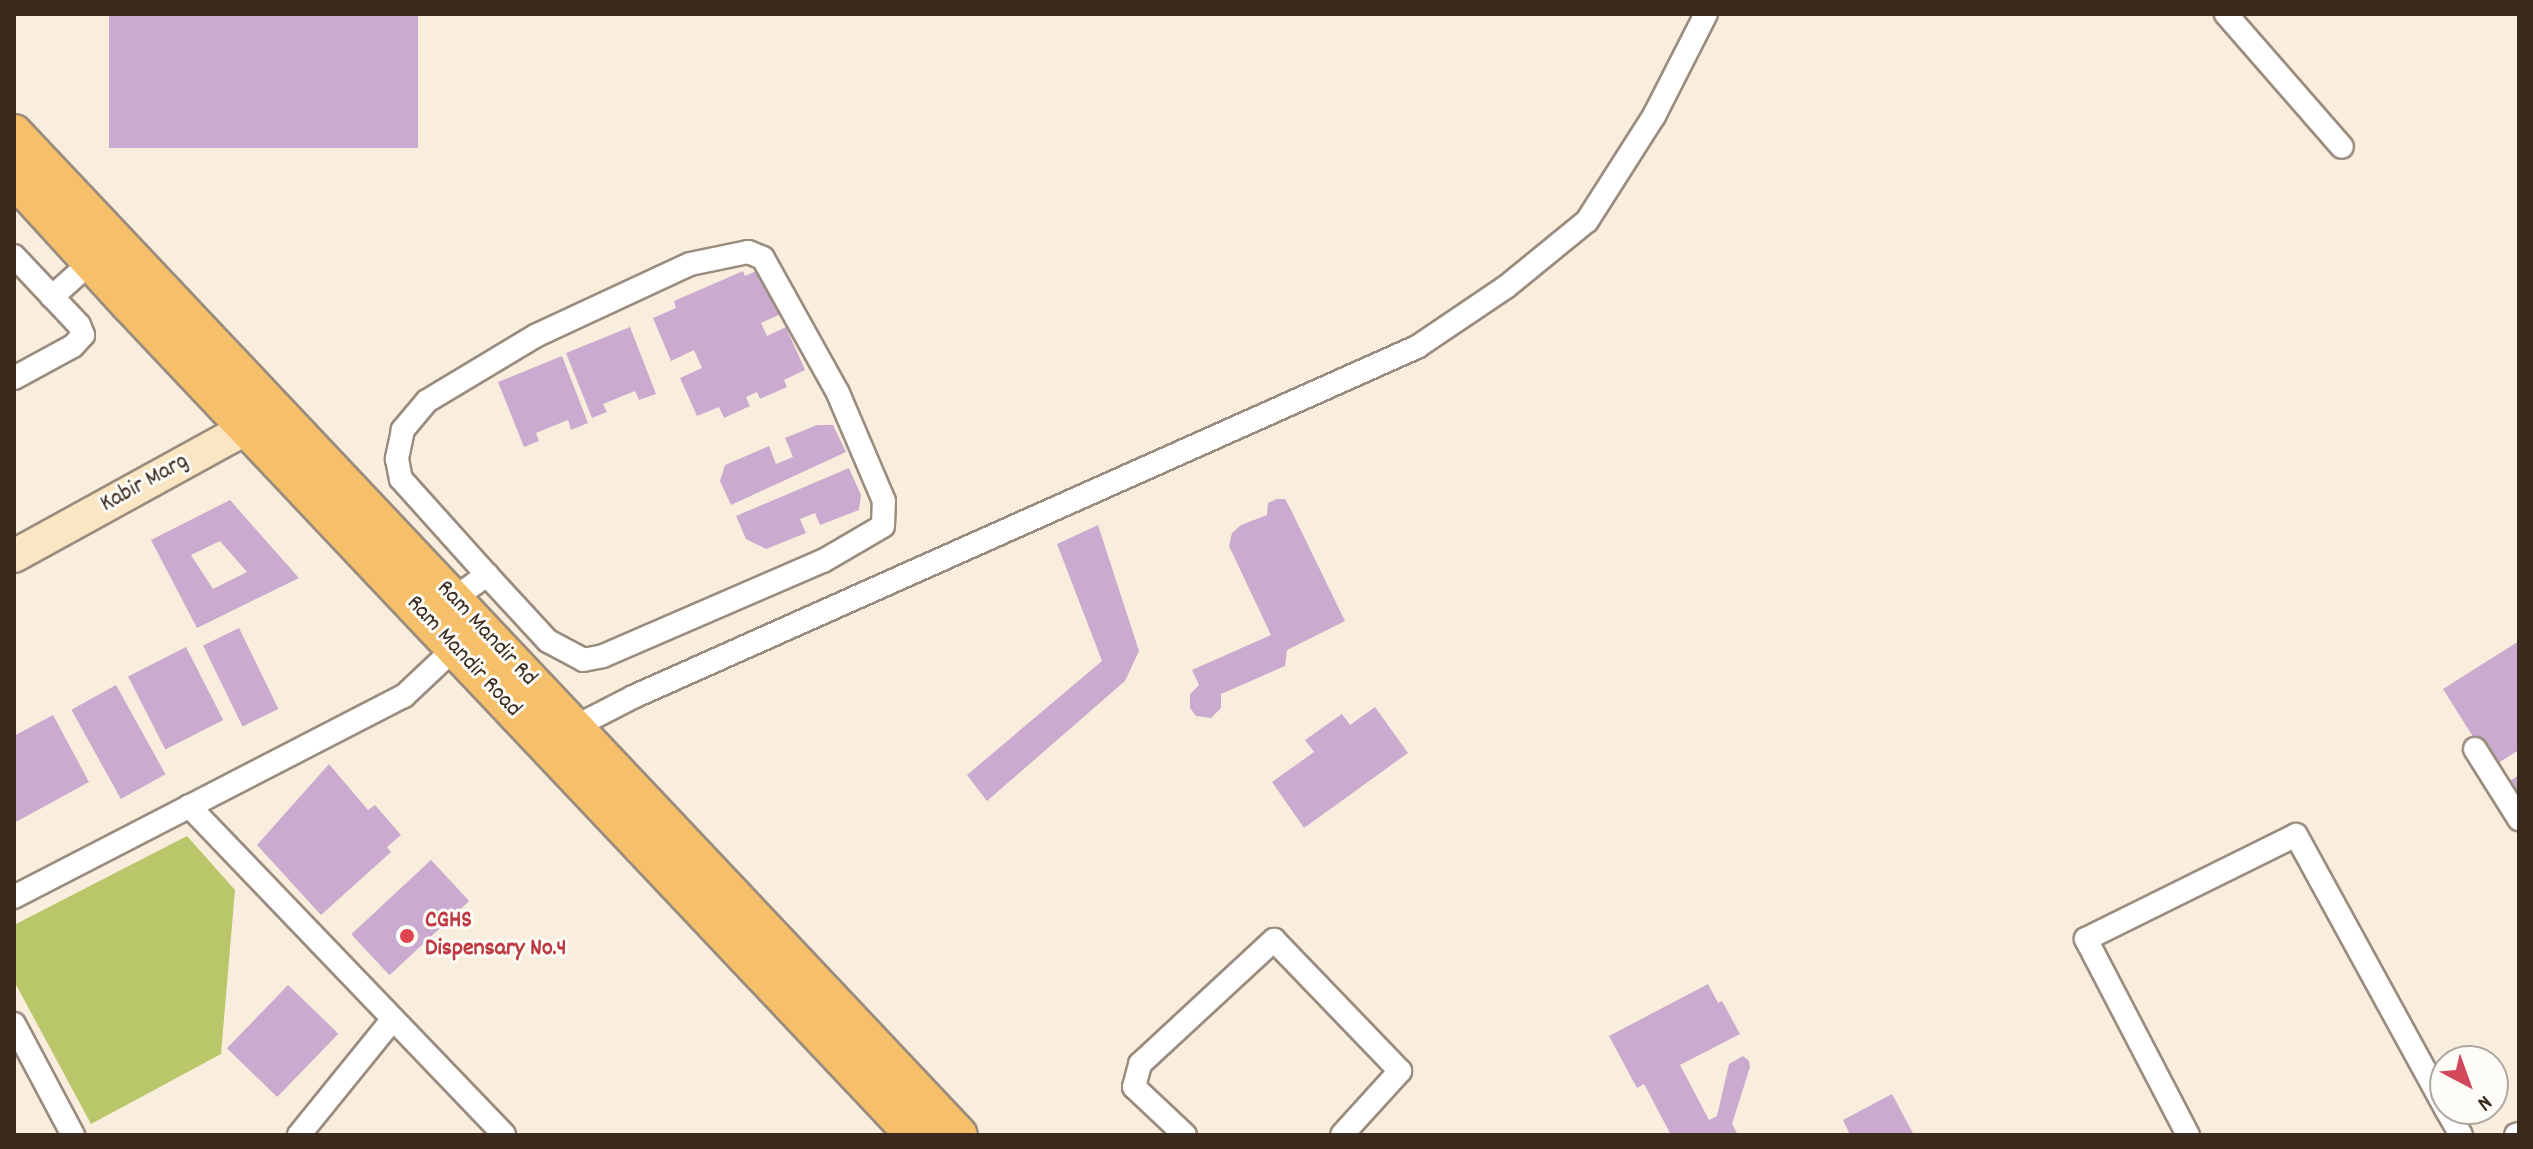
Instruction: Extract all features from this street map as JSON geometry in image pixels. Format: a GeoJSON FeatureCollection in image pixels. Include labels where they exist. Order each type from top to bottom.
{"type":"FeatureCollection","features":[{"type":"Feature","properties":{"kind":"main road","name":"Ram Mandir Rd"},"geometry":{"type":"LineString","coordinates":[[14,133],[103,251],[261,420],[453,599],[559,736],[959,1135]]}},
{"type":"Feature","properties":{"kind":"main road"},"geometry":{"type":"LineString","coordinates":[[14,178],[103,251]]}},
{"type":"Feature","properties":{"kind":"main road","name":"Ram Mandir Road"},"geometry":{"type":"LineString","coordinates":[[261,420],[456,647],[559,736],[914,1135]]}},
{"type":"Feature","properties":{"kind":"street"},"geometry":{"type":"LineString","coordinates":[[559,736],[1417,347],[1506,287],[1587,221],[1654,116],[1706,14]]}},
{"type":"Feature","properties":{"kind":"street"},"geometry":{"type":"LineString","coordinates":[[2226,14],[2342,147]]}},
{"type":"Feature","properties":{"kind":"street"},"geometry":{"type":"LineString","coordinates":[[52,297],[103,251]]}},
{"type":"Feature","properties":{"kind":"street"},"geometry":{"type":"LineString","coordinates":[[748,252],[763,258],[838,393],[884,501],[883,526],[823,561],[603,656],[583,660],[548,641],[487,575],[401,479],[397,459],[403,430],[427,401],[537,335],[690,264],[748,252]]}},
{"type":"Feature","properties":{"kind":"street"},"geometry":{"type":"LineString","coordinates":[[14,256],[83,335],[73,346],[14,378]]}},
{"type":"Feature","properties":{"kind":"street","name":"Kabir Marg"},"geometry":{"type":"LineString","coordinates":[[14,556],[261,420]]}},
{"type":"Feature","properties":{"kind":"street"},"geometry":{"type":"LineString","coordinates":[[453,599],[487,575]]}},
{"type":"Feature","properties":{"kind":"street"},"geometry":{"type":"LineString","coordinates":[[14,897],[404,696],[456,647]]}},
{"type":"Feature","properties":{"kind":"street"},"geometry":{"type":"LineString","coordinates":[[2475,749],[2519,819]]}},
{"type":"Feature","properties":{"kind":"street"},"geometry":{"type":"LineString","coordinates":[[189,806],[504,1135]]}},
{"type":"Feature","properties":{"kind":"street"},"geometry":{"type":"LineString","coordinates":[[2188,1135],[2086,939],[2296,835],[2429,1077]]}},
{"type":"Feature","properties":{"kind":"street"},"geometry":{"type":"LineString","coordinates":[[1185,1135],[1134,1087],[1140,1064],[1274,940],[1400,1071],[1342,1135]]}},
{"type":"Feature","properties":{"kind":"street"},"geometry":{"type":"LineString","coordinates":[[299,1135],[393,1019]]}},
{"type":"Feature","properties":{"kind":"street"},"geometry":{"type":"LineString","coordinates":[[14,1024],[73,1135]]}},
{"type":"Feature","properties":{"kind":"green space"},"geometry":{"type":"Polygon","coordinates":[[[187,836],[235,890],[221,1054],[91,1124],[14,981],[14,925],[187,836]]]}},
{"type":"Feature","properties":{"kind":"building"},"geometry":{"type":"Polygon","coordinates":[[[109,14],[418,14],[418,148],[109,148],[109,14]]]}},
{"type":"Feature","properties":{"kind":"building"},"geometry":{"type":"Polygon","coordinates":[[[761,269],[781,314],[761,323],[767,336],[786,327],[805,370],[784,380],[787,387],[760,399],[757,392],[746,397],[750,406],[724,418],[719,407],[697,416],[680,378],[702,368],[694,350],[671,361],[653,318],[676,308],[674,301],[743,271],[745,276],[761,269]]]}},
{"type":"Feature","properties":{"kind":"building"},"geometry":{"type":"Polygon","coordinates":[[[630,327],[656,394],[639,400],[635,391],[603,404],[607,412],[592,418],[566,353],[630,327]]]}},
{"type":"Feature","properties":{"kind":"building"},"geometry":{"type":"Polygon","coordinates":[[[562,356],[588,423],[571,430],[568,420],[536,433],[539,441],[524,447],[498,382],[562,356]]]}},
{"type":"Feature","properties":{"kind":"building"},"geometry":{"type":"Polygon","coordinates":[[[817,425],[833,425],[846,452],[731,505],[720,481],[725,465],[769,446],[776,464],[793,457],[785,438],[817,425]]]}},
{"type":"Feature","properties":{"kind":"building"},"geometry":{"type":"Polygon","coordinates":[[[849,468],[861,495],[859,510],[820,525],[815,513],[800,519],[806,533],[766,549],[746,539],[736,516],[849,468]]]}},
{"type":"Feature","properties":{"kind":"building"},"geometry":{"type":"Polygon","coordinates":[[[1285,499],[1345,621],[1287,650],[1285,666],[1221,694],[1221,708],[1211,718],[1196,716],[1190,708],[1190,694],[1199,685],[1192,670],[1271,635],[1229,546],[1232,533],[1241,525],[1267,515],[1268,503],[1285,499]]]}},
{"type":"Feature","properties":{"kind":"building"},"geometry":{"type":"Polygon","coordinates":[[[230,500],[299,578],[197,628],[151,540],[230,500]],[[220,541],[191,555],[213,589],[247,572],[220,541]]]}},
{"type":"Feature","properties":{"kind":"building"},"geometry":{"type":"Polygon","coordinates":[[[1098,525],[1139,651],[1125,681],[987,801],[967,775],[1102,661],[1057,544],[1098,525]]]}},
{"type":"Feature","properties":{"kind":"building"},"geometry":{"type":"Polygon","coordinates":[[[239,628],[278,709],[243,726],[203,646],[239,628]]]}},
{"type":"Feature","properties":{"kind":"building"},"geometry":{"type":"Polygon","coordinates":[[[2519,641],[2519,750],[2492,767],[2443,689],[2519,641]]]}},
{"type":"Feature","properties":{"kind":"building"},"geometry":{"type":"Polygon","coordinates":[[[186,647],[223,720],[165,750],[128,677],[186,647]]]}},
{"type":"Feature","properties":{"kind":"building"},"geometry":{"type":"Polygon","coordinates":[[[116,685],[165,774],[121,799],[71,710],[116,685]]]}},
{"type":"Feature","properties":{"kind":"building"},"geometry":{"type":"Polygon","coordinates":[[[1375,707],[1408,753],[1304,828],[1272,782],[1314,752],[1305,740],[1342,714],[1350,725],[1375,707]]]}},
{"type":"Feature","properties":{"kind":"building"},"geometry":{"type":"Polygon","coordinates":[[[53,715],[89,782],[14,823],[14,736],[53,715]]]}},
{"type":"Feature","properties":{"kind":"building"},"geometry":{"type":"Polygon","coordinates":[[[329,764],[368,810],[375,805],[401,835],[387,847],[391,852],[321,915],[257,845],[329,764]]]}},
{"type":"Feature","properties":{"kind":"building"},"geometry":{"type":"Polygon","coordinates":[[[2519,775],[2519,800],[2508,782],[2519,775]]]}},
{"type":"Feature","properties":{"kind":"building"},"geometry":{"type":"Polygon","coordinates":[[[431,860],[469,901],[389,975],[351,934],[431,860]]]}},
{"type":"Feature","properties":{"kind":"building"},"geometry":{"type":"Polygon","coordinates":[[[1708,984],[1718,1003],[1722,1001],[1740,1034],[1680,1065],[1709,1120],[1717,1116],[1729,1064],[1743,1056],[1749,1061],[1750,1067],[1732,1124],[1738,1135],[1671,1135],[1644,1084],[1637,1088],[1609,1036],[1708,984]]]}},
{"type":"Feature","properties":{"kind":"building"},"geometry":{"type":"Polygon","coordinates":[[[288,985],[338,1034],[277,1097],[227,1048],[288,985]]]}},
{"type":"Feature","properties":{"kind":"building"},"geometry":{"type":"Polygon","coordinates":[[[1892,1094],[1914,1135],[1850,1135],[1843,1120],[1892,1094]]]}},
{"type":"Feature","properties":{"kind":"place","name":"CGHS Dispensary No.4"},"geometry":{"type":"Point","coordinates":[407,936]}}]}
